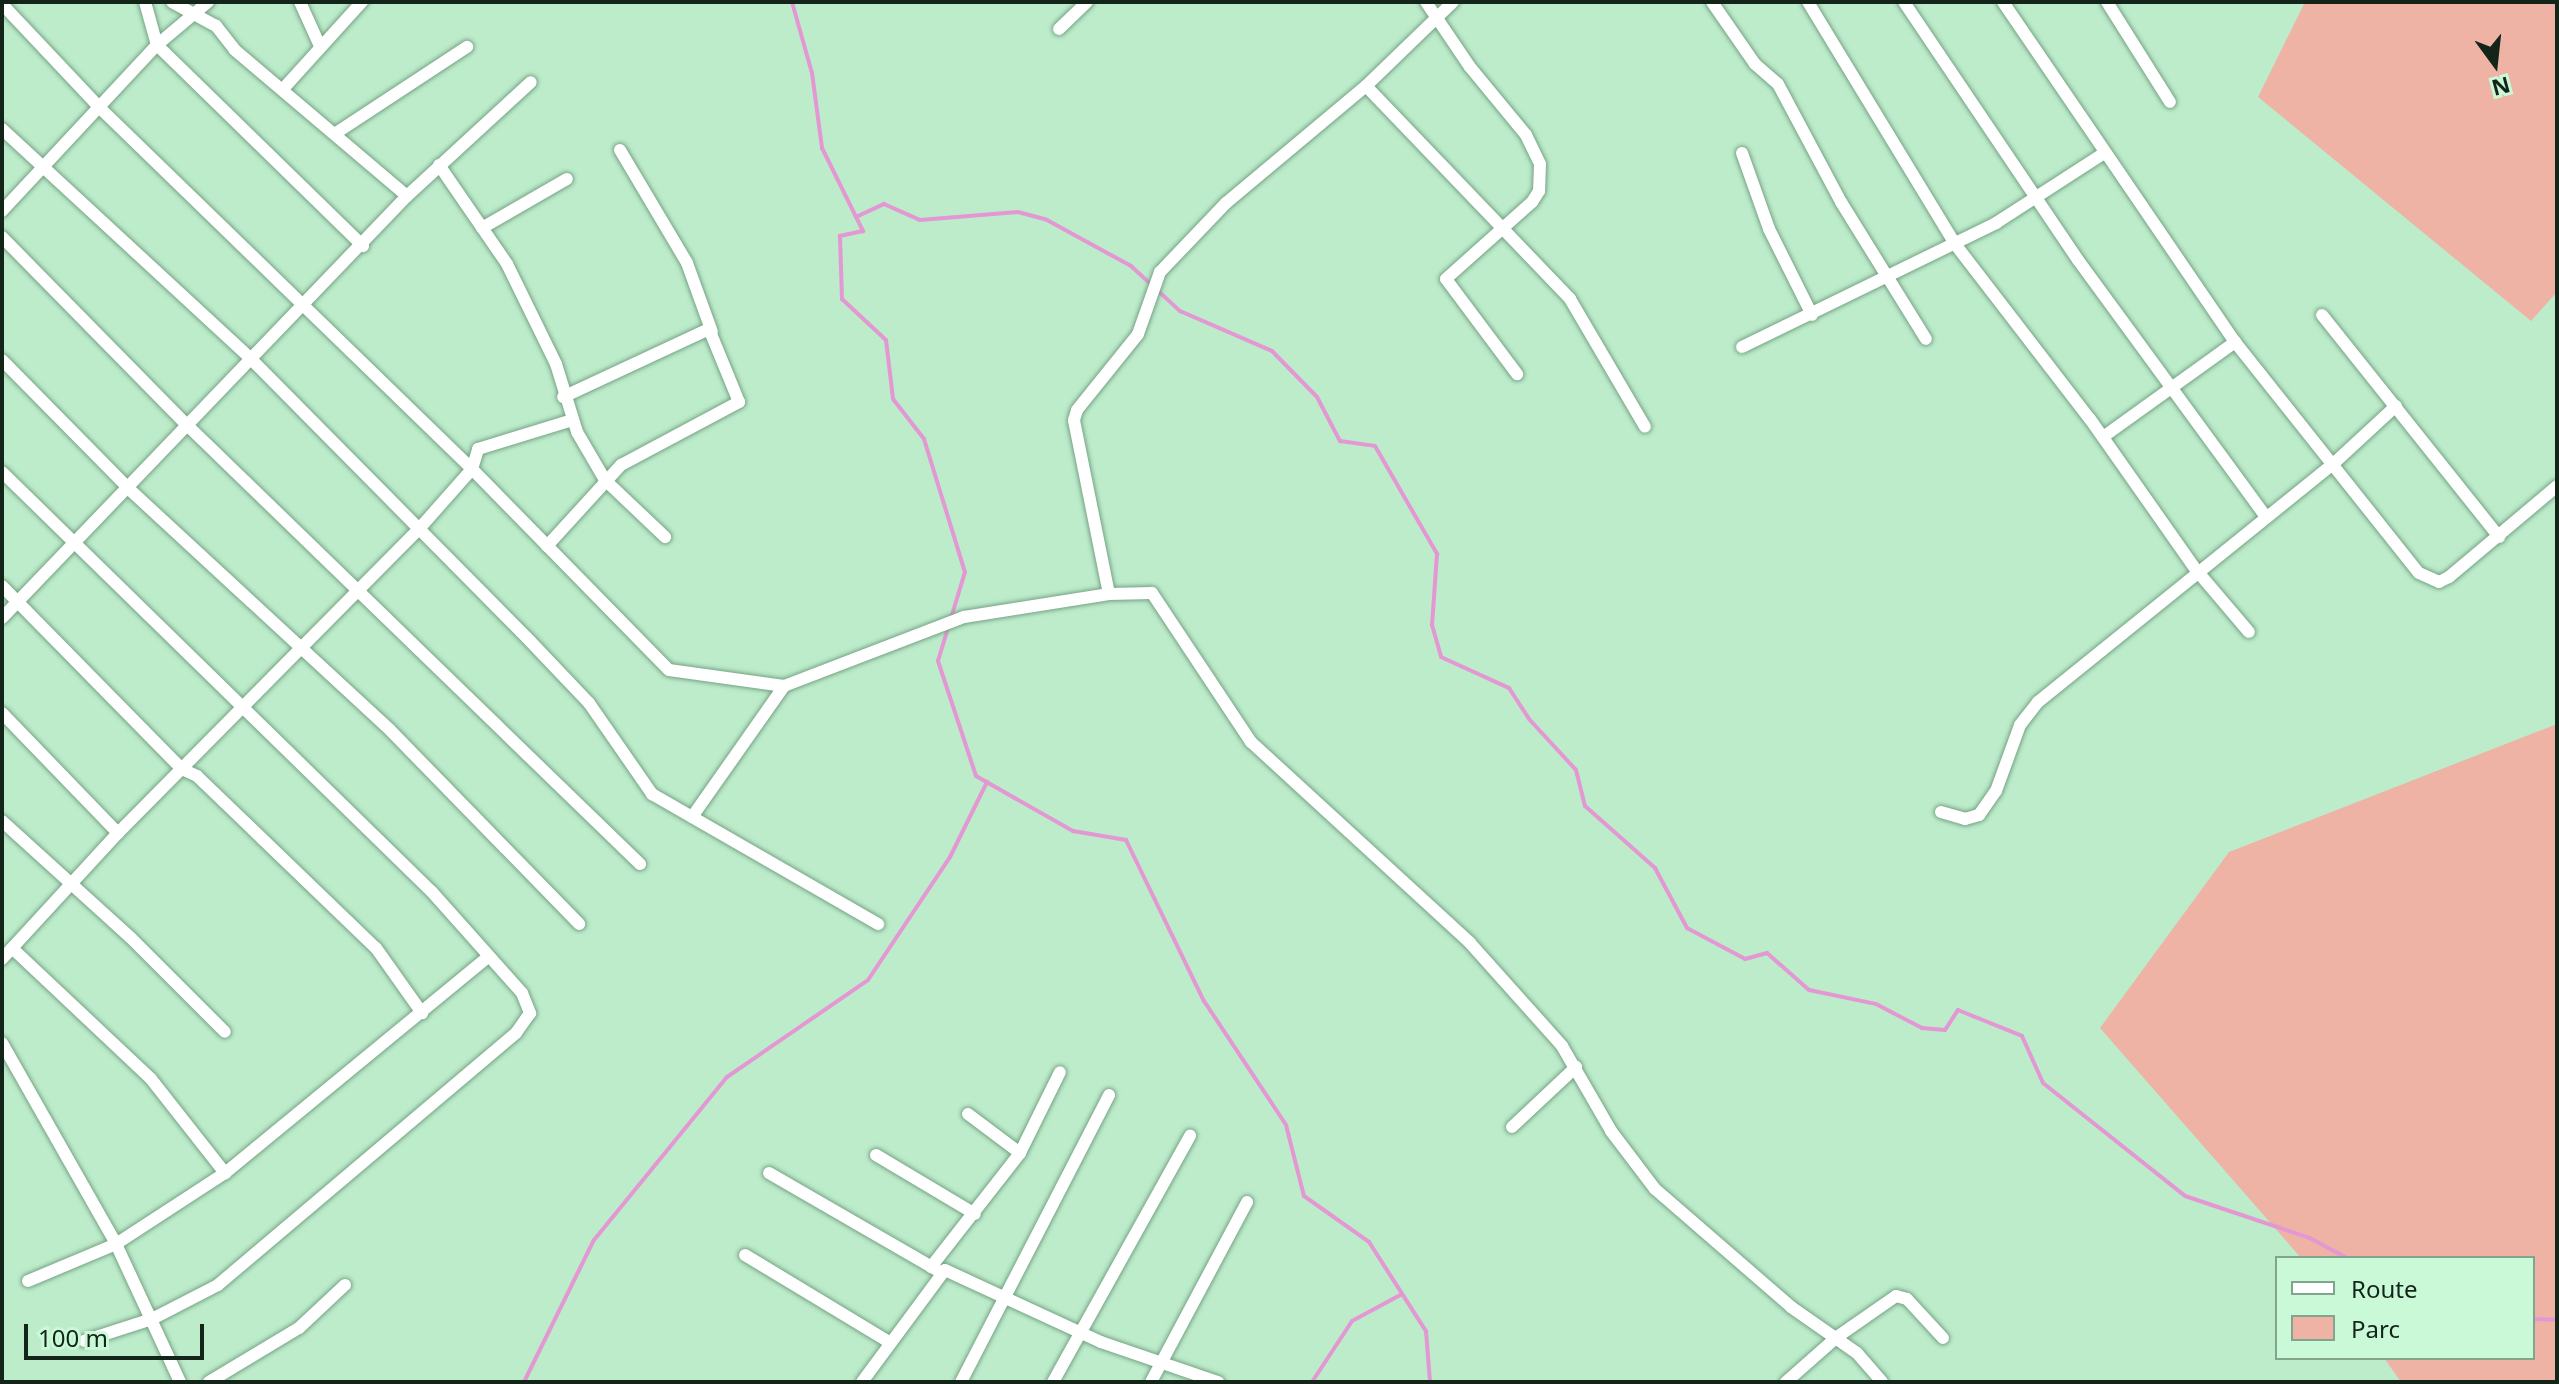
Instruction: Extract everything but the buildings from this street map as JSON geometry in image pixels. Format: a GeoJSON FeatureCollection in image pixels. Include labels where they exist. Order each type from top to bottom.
{"type":"FeatureCollection","features":[{"type":"Feature","properties":{"kind":"street"},"geometry":{"type":"LineString","coordinates":[[145,2],[157,45],[363,246]]}},
{"type":"Feature","properties":{"kind":"street"},"geometry":{"type":"LineString","coordinates":[[172,2],[192,11],[407,196]]}},
{"type":"Feature","properties":{"kind":"street"},"geometry":{"type":"LineString","coordinates":[[2,211],[101,109],[157,45],[192,11],[208,2]]}},
{"type":"Feature","properties":{"kind":"street"},"geometry":{"type":"LineString","coordinates":[[300,2],[320,46]]}},
{"type":"Feature","properties":{"kind":"street"},"geometry":{"type":"LineString","coordinates":[[283,89],[362,2]]}},
{"type":"Feature","properties":{"kind":"street"},"geometry":{"type":"LineString","coordinates":[[1059,29],[1087,2]]}},
{"type":"Feature","properties":{"kind":"street"},"geometry":{"type":"LineString","coordinates":[[1426,2],[1437,21],[1536,149],[1539,191],[1507,229],[1446,279],[1517,374]]}},
{"type":"Feature","properties":{"kind":"street"},"geometry":{"type":"LineString","coordinates":[[1109,594],[1074,420],[1077,410],[1138,334],[1160,272],[1226,203],[1366,86],[1437,21],[1453,2]]}},
{"type":"Feature","properties":{"kind":"street"},"geometry":{"type":"LineString","coordinates":[[1712,2],[1755,64],[1778,84],[1887,277],[1926,339]]}},
{"type":"Feature","properties":{"kind":"street"},"geometry":{"type":"LineString","coordinates":[[1808,2],[1955,244],[2103,437],[2197,571],[2249,632]]}},
{"type":"Feature","properties":{"kind":"street"},"geometry":{"type":"LineString","coordinates":[[1904,2],[2035,198],[2266,517]]}},
{"type":"Feature","properties":{"kind":"street"},"geometry":{"type":"LineString","coordinates":[[2003,2],[2235,342],[2332,465],[2428,579],[2449,577],[2557,486]]}},
{"type":"Feature","properties":{"kind":"street"},"geometry":{"type":"LineString","coordinates":[[2107,2],[2170,102]]}},
{"type":"Feature","properties":{"kind":"street"},"geometry":{"type":"LineString","coordinates":[[2,4],[101,109],[306,305],[669,670],[784,686],[964,617],[1109,594],[1144,592],[1158,598],[1251,742],[1470,943],[1576,1067],[1611,1131],[1667,1202],[1791,1307],[1837,1337],[1882,1382]]}},
{"type":"Feature","properties":{"kind":"street"},"geometry":{"type":"LineString","coordinates":[[336,133],[467,47]]}},
{"type":"Feature","properties":{"kind":"street"},"geometry":{"type":"LineString","coordinates":[[2,618],[363,246],[407,196],[531,82]]}},
{"type":"Feature","properties":{"kind":"street"},"geometry":{"type":"LineString","coordinates":[[1366,86],[1507,229],[1590,327],[1645,427]]}},
{"type":"Feature","properties":{"kind":"street"},"geometry":{"type":"LineString","coordinates":[[2,129],[252,360],[589,703],[638,781],[692,817],[878,924]]}},
{"type":"Feature","properties":{"kind":"street"},"geometry":{"type":"LineString","coordinates":[[547,546],[605,480],[669,436],[739,402],[687,263],[620,150]]}},
{"type":"Feature","properties":{"kind":"street"},"geometry":{"type":"LineString","coordinates":[[1742,153],[1774,240],[1812,315]]}},
{"type":"Feature","properties":{"kind":"street"},"geometry":{"type":"LineString","coordinates":[[1742,347],[1955,244],[2035,198],[2104,153]]}},
{"type":"Feature","properties":{"kind":"street"},"geometry":{"type":"LineString","coordinates":[[439,165],[520,289],[556,364],[572,420],[605,480],[665,537]]}},
{"type":"Feature","properties":{"kind":"street"},"geometry":{"type":"LineString","coordinates":[[482,228],[567,179]]}},
{"type":"Feature","properties":{"kind":"street"},"geometry":{"type":"LineString","coordinates":[[2,237],[187,425],[640,864]]}},
{"type":"Feature","properties":{"kind":"street"},"geometry":{"type":"LineString","coordinates":[[2322,315],[2499,537]]}},
{"type":"Feature","properties":{"kind":"street"},"geometry":{"type":"LineString","coordinates":[[563,397],[705,329],[712,332]]}},
{"type":"Feature","properties":{"kind":"street"},"geometry":{"type":"LineString","coordinates":[[2103,437],[2235,342]]}},
{"type":"Feature","properties":{"kind":"street"},"geometry":{"type":"LineString","coordinates":[[2,360],[129,489],[390,730],[579,924]]}},
{"type":"Feature","properties":{"kind":"street"},"geometry":{"type":"LineString","coordinates":[[1941,812],[1965,819],[1989,805],[2028,712],[2197,571],[2332,465],[2396,406]]}},
{"type":"Feature","properties":{"kind":"street"},"geometry":{"type":"LineString","coordinates":[[2,959],[118,833],[419,529],[472,469],[478,449],[572,420]]}},
{"type":"Feature","properties":{"kind":"street"},"geometry":{"type":"LineString","coordinates":[[2,472],[432,892],[528,1002],[526,1024],[218,1285],[152,1319],[84,1341]]}},
{"type":"Feature","properties":{"kind":"street"},"geometry":{"type":"LineString","coordinates":[[2,586],[182,769],[197,776],[376,948],[422,1013]]}},
{"type":"Feature","properties":{"kind":"street"},"geometry":{"type":"LineString","coordinates":[[692,817],[784,686]]}},
{"type":"Feature","properties":{"kind":"street"},"geometry":{"type":"LineString","coordinates":[[2,713],[118,833]]}},
{"type":"Feature","properties":{"kind":"street"},"geometry":{"type":"LineString","coordinates":[[2,821],[225,1032]]}},
{"type":"Feature","properties":{"kind":"street"},"geometry":{"type":"LineString","coordinates":[[12,948],[151,1079],[225,1173]]}},
{"type":"Feature","properties":{"kind":"street"},"geometry":{"type":"LineString","coordinates":[[28,1281],[116,1244],[225,1173],[488,957]]}},
{"type":"Feature","properties":{"kind":"street"},"geometry":{"type":"LineString","coordinates":[[2,1043],[116,1244],[180,1382]]}},
{"type":"Feature","properties":{"kind":"street"},"geometry":{"type":"LineString","coordinates":[[1512,1127],[1576,1067]]}},
{"type":"Feature","properties":{"kind":"street"},"geometry":{"type":"LineString","coordinates":[[862,1382],[891,1343],[935,1269],[1020,1153],[1060,1072]]}},
{"type":"Feature","properties":{"kind":"street"},"geometry":{"type":"LineString","coordinates":[[961,1382],[1007,1300],[1109,1095]]}},
{"type":"Feature","properties":{"kind":"street"},"geometry":{"type":"LineString","coordinates":[[968,1114],[1020,1153]]}},
{"type":"Feature","properties":{"kind":"street"},"geometry":{"type":"LineString","coordinates":[[1053,1382],[1190,1136]]}},
{"type":"Feature","properties":{"kind":"street"},"geometry":{"type":"LineString","coordinates":[[876,1155],[975,1214]]}},
{"type":"Feature","properties":{"kind":"street"},"geometry":{"type":"LineString","coordinates":[[769,1173],[935,1269],[952,1270],[1007,1300],[1162,1364],[1218,1382]]}},
{"type":"Feature","properties":{"kind":"street"},"geometry":{"type":"LineString","coordinates":[[1151,1382],[1247,1202]]}},
{"type":"Feature","properties":{"kind":"street"},"geometry":{"type":"LineString","coordinates":[[745,1255],[891,1343]]}},
{"type":"Feature","properties":{"kind":"street"},"geometry":{"type":"LineString","coordinates":[[209,1382],[267,1350],[345,1285]]}},
{"type":"Feature","properties":{"kind":"street"},"geometry":{"type":"LineString","coordinates":[[1786,1382],[1837,1337],[1903,1296],[1943,1338]]}},
{"type":"Feature","properties":{"kind":"green space"},"geometry":{"type":"Polygon","coordinates":[[[2305,2],[2557,2],[2557,292],[2531,321],[2258,97],[2305,2]]]}},
{"type":"Feature","properties":{"kind":"green space"},"geometry":{"type":"Polygon","coordinates":[[[2557,724],[2557,1382],[2401,1382],[2385,1360],[2535,1360],[2535,1256],[2299,1256],[2100,1028],[2229,852],[2557,724]]]}},
{"type":"Feature","properties":{"kind":"waterway"},"geometry":{"type":"LineString","coordinates":[[792,2],[812,73],[822,148],[863,231],[840,236],[842,299],[886,340],[893,399],[924,439],[965,572],[938,661],[976,776],[1073,831],[1126,840],[1204,1001],[1286,1125],[1304,1196],[1369,1242],[1426,1331],[1430,1382]]}},
{"type":"Feature","properties":{"kind":"waterway"},"geometry":{"type":"LineString","coordinates":[[856,217],[884,204],[920,220],[1018,212],[1047,220],[1131,266],[1180,311],[1272,351],[1317,397],[1340,441],[1375,446],[1437,554],[1432,625],[1441,657],[1509,688],[1529,719],[1576,770],[1585,806],[1655,868],[1687,928],[1745,959],[1767,953],[1809,990],[1876,1004],[1922,1028],[1945,1030],[1958,1010],[2022,1036],[2043,1083],[2185,1196],[2310,1238],[2343,1256]]}},
{"type":"Feature","properties":{"kind":"waterway"},"geometry":{"type":"LineString","coordinates":[[524,1382],[594,1240],[727,1077],[868,980],[950,857],[987,782]]}},
{"type":"Feature","properties":{"kind":"waterway"},"geometry":{"type":"LineString","coordinates":[[1312,1382],[1352,1321],[1402,1294]]}},
{"type":"Feature","properties":{"kind":"waterway"},"geometry":{"type":"LineString","coordinates":[[2535,1319],[2557,1320]]}}]}
